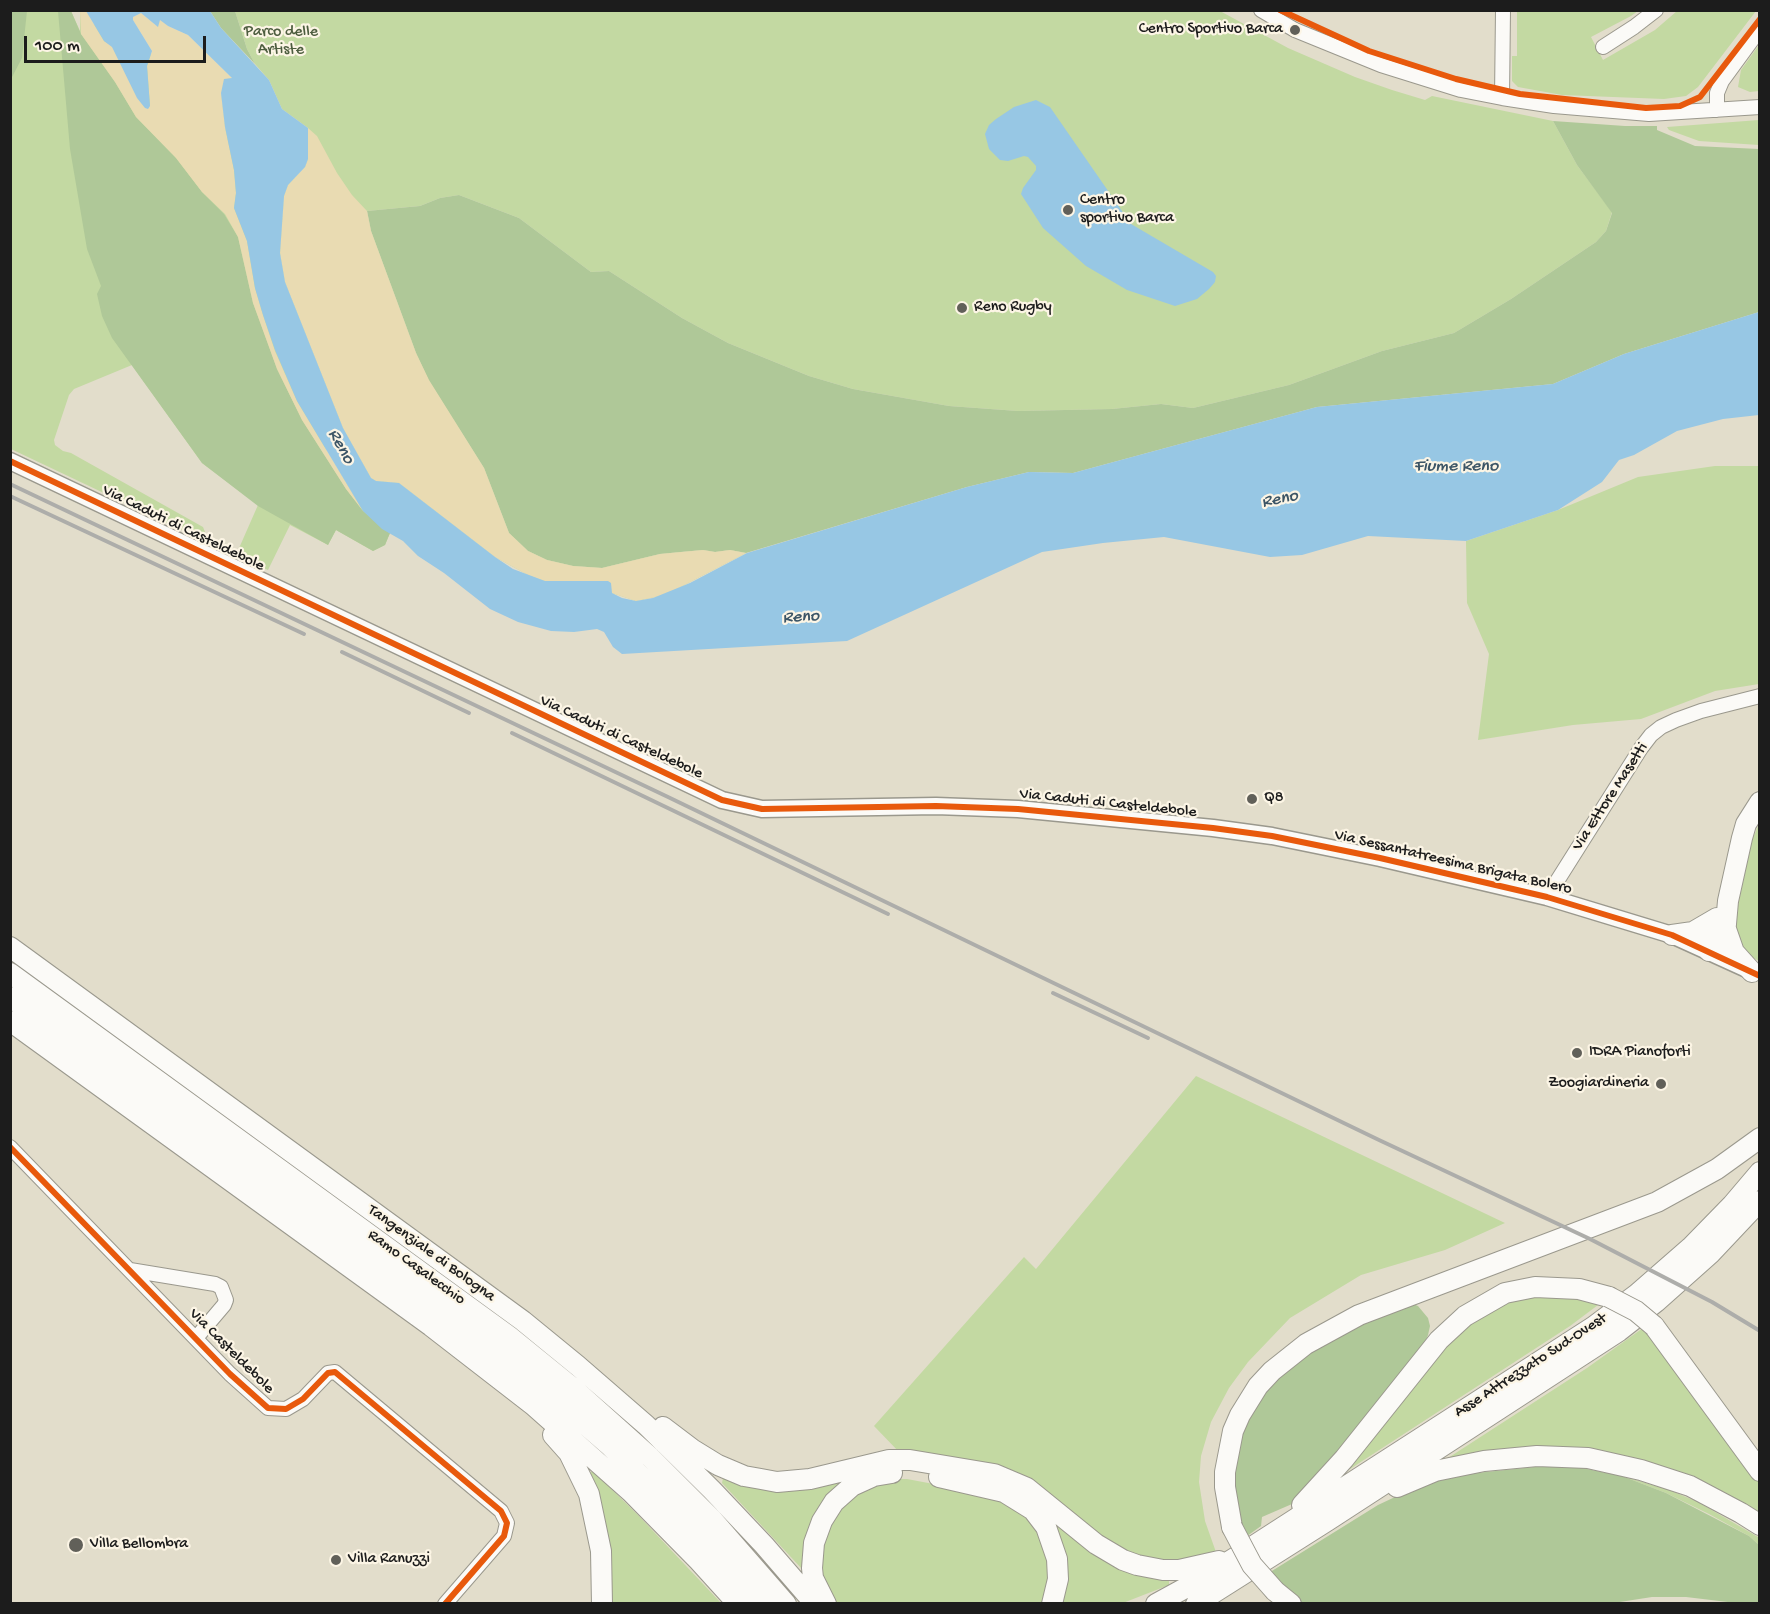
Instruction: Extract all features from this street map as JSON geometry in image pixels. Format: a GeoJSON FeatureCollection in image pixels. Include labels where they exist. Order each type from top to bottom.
{"type":"FeatureCollection","features":[{"type":"Feature","properties":{"kind":"highway"},"geometry":{"type":"LineString","coordinates":[[1708,951],[1722,940],[1719,926],[1728,901],[1746,824],[1760,802]]}},
{"type":"Feature","properties":{"kind":"highway"},"geometry":{"type":"LineString","coordinates":[[1672,935],[1719,926]]}},
{"type":"Feature","properties":{"kind":"highway"},"geometry":{"type":"LineString","coordinates":[[1719,926],[1734,952],[1756,974]]}},
{"type":"Feature","properties":{"kind":"highway","name":"Tangenziale di Bologna"},"geometry":{"type":"LineString","coordinates":[[10,947],[523,1321],[579,1366],[646,1425],[712,1490],[815,1604]]}},
{"type":"Feature","properties":{"kind":"highway","name":"Ramo Casalecchio"},"geometry":{"type":"LineString","coordinates":[[10,973],[509,1336],[555,1373],[658,1465],[712,1519],[786,1604]]}},
{"type":"Feature","properties":{"kind":"highway","name":"Ramo Casalecchio"},"geometry":{"type":"LineString","coordinates":[[10,997],[536,1382],[611,1447],[686,1520],[762,1604]]}},
{"type":"Feature","properties":{"kind":"highway"},"geometry":{"type":"LineString","coordinates":[[10,1021],[431,1326],[533,1405],[599,1462],[692,1553],[738,1604]]}},
{"type":"Feature","properties":{"kind":"highway"},"geometry":{"type":"LineString","coordinates":[[1291,1604],[1275,1591],[1252,1565],[1232,1527],[1225,1487],[1233,1431],[1258,1386],[1272,1371],[1306,1344],[1359,1315],[1657,1202],[1717,1169],[1760,1138]]}},
{"type":"Feature","properties":{"kind":"highway","name":"Asse Attrezzato Sud-Ovest"},"geometry":{"type":"LineString","coordinates":[[1278,1530],[1593,1327],[1637,1294],[1692,1246],[1760,1172]]}},
{"type":"Feature","properties":{"kind":"highway","name":"Asse Attrezzato Sud-Ovest"},"geometry":{"type":"LineString","coordinates":[[1327,1521],[1628,1325],[1712,1253],[1760,1201]]}},
{"type":"Feature","properties":{"kind":"highway"},"geometry":{"type":"LineString","coordinates":[[1156,1604],[1198,1581],[1278,1530],[1332,1473],[1439,1340],[1464,1316],[1499,1296],[1535,1287],[1579,1289],[1609,1297],[1636,1311],[1654,1326],[1760,1471]]}},
{"type":"Feature","properties":{"kind":"highway"},"geometry":{"type":"LineString","coordinates":[[431,1326],[497,1389],[550,1432],[569,1453],[589,1494],[597,1525],[602,1558],[602,1604]]}},
{"type":"Feature","properties":{"kind":"highway"},"geometry":{"type":"LineString","coordinates":[[579,1366],[628,1396],[704,1458],[744,1476],[777,1482],[792,1481],[810,1479],[876,1462],[900,1460],[976,1470],[1005,1478],[1027,1488],[1096,1544],[1123,1560],[1137,1565],[1163,1570],[1179,1570],[1200,1567],[1241,1554]]}},
{"type":"Feature","properties":{"kind":"highway"},"geometry":{"type":"LineString","coordinates":[[1196,1604],[1327,1521],[1414,1479],[1435,1471],[1484,1461],[1537,1456],[1588,1458],[1665,1477],[1690,1486],[1760,1525]]}},
{"type":"Feature","properties":{"kind":"highway"},"geometry":{"type":"LineString","coordinates":[[825,1604],[813,1578],[812,1568],[814,1543],[822,1521],[834,1502],[852,1486],[874,1476],[894,1472],[948,1479],[995,1489],[1014,1497],[1033,1510],[1046,1527],[1055,1548],[1058,1578],[1053,1604]]}},
{"type":"Feature","properties":{"kind":"highway"},"geometry":{"type":"LineString","coordinates":[[1223,1604],[1268,1559]]}},
{"type":"Feature","properties":{"kind":"main road","name":"Via Caduti di Casteldebole"},"geometry":{"type":"LineString","coordinates":[[10,461],[698,789],[733,803],[780,810],[981,806],[1213,828],[1272,836]]}},
{"type":"Feature","properties":{"kind":"main road","name":"Via Sessantatreesima Brigata Bolero"},"geometry":{"type":"LineString","coordinates":[[1272,836],[1380,858],[1547,897],[1672,935],[1756,974]]}},
{"type":"Feature","properties":{"kind":"street"},"geometry":{"type":"LineString","coordinates":[[1261,10],[1295,30],[1381,65],[1461,90],[1502,98],[1554,106],[1638,114],[1760,107]]}},
{"type":"Feature","properties":{"kind":"street"},"geometry":{"type":"LineString","coordinates":[[1502,98],[1503,10]]}},
{"type":"Feature","properties":{"kind":"street"},"geometry":{"type":"LineString","coordinates":[[1603,47],[1635,27],[1656,10]]}},
{"type":"Feature","properties":{"kind":"street"},"geometry":{"type":"LineString","coordinates":[[1717,110],[1717,93],[1722,81],[1760,29]]}},
{"type":"Feature","properties":{"kind":"street","name":"Via Ettore Masetti"},"geometry":{"type":"LineString","coordinates":[[1547,897],[1651,735],[1661,727],[1692,714],[1760,696]]}},
{"type":"Feature","properties":{"kind":"street","name":"Via Casteldebole"},"geometry":{"type":"LineString","coordinates":[[10,1147],[230,1374],[268,1408],[286,1409],[303,1399],[328,1372],[335,1372],[501,1511],[507,1523],[504,1536],[445,1604]]}},
{"type":"Feature","properties":{"kind":"street"},"geometry":{"type":"LineString","coordinates":[[130,1270],[215,1284],[221,1287],[226,1300],[224,1305],[196,1338]]}},
{"type":"Feature","properties":{"kind":"green space"},"geometry":{"type":"Polygon","coordinates":[[[11,10],[27,11],[22,58],[11,79],[11,10]]]}},
{"type":"Feature","properties":{"kind":"green space"},"geometry":{"type":"Polygon","coordinates":[[[10,11],[71,11],[80,31],[80,11],[86,11],[92,23],[221,93],[225,127],[327,452],[363,510],[390,533],[385,545],[373,551],[336,530],[328,545],[290,525],[268,570],[236,555],[258,505],[202,463],[132,365],[74,389],[69,395],[54,440],[55,445],[203,527],[205,532],[203,540],[11,449],[10,11]]]}},
{"type":"Feature","properties":{"kind":"green space"},"geometry":{"type":"Polygon","coordinates":[[[58,11],[71,11],[81,34],[115,82],[136,117],[176,158],[202,192],[224,214],[238,237],[253,303],[277,369],[302,420],[346,489],[363,511],[390,533],[385,545],[373,551],[336,530],[328,545],[258,506],[202,463],[112,338],[102,316],[97,294],[101,286],[87,249],[70,149],[58,11]]]}},
{"type":"Feature","properties":{"kind":"green space"},"geometry":{"type":"Polygon","coordinates":[[[210,11],[235,11],[247,49],[255,64],[221,28],[210,11]]]}},
{"type":"Feature","properties":{"kind":"green space","name":"Centro sportivo Barca"},"geometry":{"type":"Polygon","coordinates":[[[235,11],[1220,11],[1288,48],[1355,77],[1392,90],[1425,100],[1432,96],[1553,121],[1577,165],[1612,212],[1606,231],[1596,242],[1511,299],[1454,333],[1382,351],[1289,385],[1193,408],[1161,404],[1112,409],[1018,411],[949,406],[853,389],[809,376],[728,343],[682,318],[609,271],[591,272],[519,218],[459,195],[440,198],[420,206],[367,211],[371,231],[416,353],[429,380],[484,468],[509,533],[528,551],[547,560],[573,566],[602,568],[660,554],[703,550],[715,552],[730,550],[746,553],[665,595],[636,601],[612,593],[611,583],[608,581],[545,581],[530,576],[495,557],[399,483],[376,481],[371,478],[343,428],[285,282],[280,253],[284,196],[288,185],[305,167],[308,159],[308,128],[282,109],[269,80],[255,64],[247,49],[235,11]]]}},
{"type":"Feature","properties":{"kind":"green space"},"geometry":{"type":"Polygon","coordinates":[[[1517,11],[1638,11],[1591,37],[1603,60],[1655,30],[1677,11],[1756,11],[1698,87],[1686,96],[1664,99],[1562,95],[1518,87],[1512,81],[1512,56],[1517,56],[1517,11]]]}},
{"type":"Feature","properties":{"kind":"green space"},"geometry":{"type":"Polygon","coordinates":[[[1759,45],[1759,91],[1750,92],[1738,87],[1741,70],[1759,45]]]}},
{"type":"Feature","properties":{"kind":"green space"},"geometry":{"type":"Polygon","coordinates":[[[1759,120],[1759,145],[1699,141],[1669,130],[1667,127],[1759,120]]]}},
{"type":"Feature","properties":{"kind":"green space"},"geometry":{"type":"Polygon","coordinates":[[[1553,121],[1657,126],[1657,130],[1695,146],[1759,149],[1759,312],[1624,354],[1553,384],[1317,407],[1073,473],[1029,472],[967,487],[746,553],[730,550],[715,552],[703,550],[660,554],[602,568],[573,566],[547,560],[528,551],[509,533],[484,468],[429,381],[416,353],[371,231],[367,211],[420,206],[440,198],[459,195],[519,218],[591,272],[609,271],[682,318],[728,343],[809,376],[853,389],[949,406],[1018,411],[1112,409],[1161,404],[1193,408],[1289,385],[1382,351],[1454,333],[1511,299],[1596,242],[1606,231],[1612,213],[1577,165],[1553,121]]]}},
{"type":"Feature","properties":{"kind":"green space"},"geometry":{"type":"Polygon","coordinates":[[[1715,466],[1759,466],[1759,684],[1715,691],[1641,719],[1573,725],[1478,740],[1489,654],[1467,603],[1466,541],[1558,510],[1638,477],[1715,466]]]}},
{"type":"Feature","properties":{"kind":"green space"},"geometry":{"type":"Polygon","coordinates":[[[1759,824],[1759,961],[1748,955],[1732,934],[1752,840],[1759,824]]]}},
{"type":"Feature","properties":{"kind":"green space"},"geometry":{"type":"Polygon","coordinates":[[[1196,1076],[1505,1223],[1445,1250],[1361,1275],[1290,1318],[1248,1362],[1229,1388],[1211,1422],[1201,1456],[1199,1482],[1205,1521],[1217,1555],[1191,1562],[1147,1562],[900,1453],[874,1426],[1024,1257],[1036,1269],[1196,1076]]]}},
{"type":"Feature","properties":{"kind":"green space"},"geometry":{"type":"Polygon","coordinates":[[[1534,1292],[1602,1302],[1570,1326],[1350,1469],[1348,1465],[1440,1347],[1483,1309],[1534,1292]]]}},
{"type":"Feature","properties":{"kind":"green space"},"geometry":{"type":"Polygon","coordinates":[[[1411,1303],[1418,1306],[1428,1318],[1430,1326],[1422,1349],[1308,1488],[1292,1504],[1262,1517],[1261,1526],[1243,1539],[1231,1468],[1251,1403],[1316,1343],[1411,1303]]]}},
{"type":"Feature","properties":{"kind":"green space"},"geometry":{"type":"Polygon","coordinates":[[[1643,1328],[1657,1341],[1759,1483],[1759,1516],[1675,1472],[1449,1460],[1448,1458],[1587,1368],[1643,1328]]]}},
{"type":"Feature","properties":{"kind":"green space"},"geometry":{"type":"Polygon","coordinates":[[[1544,1466],[1582,1468],[1622,1476],[1666,1493],[1749,1536],[1759,1545],[1759,1603],[1736,1603],[1686,1597],[1652,1597],[1607,1604],[1300,1603],[1267,1574],[1378,1505],[1412,1489],[1476,1473],[1544,1466]]]}},
{"type":"Feature","properties":{"kind":"green space"},"geometry":{"type":"Polygon","coordinates":[[[594,1472],[638,1515],[721,1603],[607,1603],[589,1475],[594,1472]]]}},
{"type":"Feature","properties":{"kind":"green space"},"geometry":{"type":"Polygon","coordinates":[[[855,1475],[805,1568],[802,1569],[722,1483],[723,1478],[727,1476],[855,1475]]]}},
{"type":"Feature","properties":{"kind":"green space"},"geometry":{"type":"Polygon","coordinates":[[[1622,1476],[1669,1490],[1698,1502],[1758,1537],[1759,1545],[1749,1536],[1709,1514],[1666,1493],[1622,1476]]]}},
{"type":"Feature","properties":{"kind":"green space"},"geometry":{"type":"Polygon","coordinates":[[[895,1479],[907,1479],[992,1495],[1024,1512],[1040,1532],[1051,1570],[1045,1603],[831,1604],[818,1576],[827,1521],[856,1489],[895,1479]]]}},
{"type":"Feature","properties":{"kind":"green space"},"geometry":{"type":"Polygon","coordinates":[[[1033,1501],[1169,1579],[1169,1585],[1123,1603],[1060,1603],[1033,1501]]]}},
{"type":"Feature","properties":{"kind":"sand"},"geometry":{"type":"Polygon","coordinates":[[[80,11],[86,11],[104,41],[112,46],[150,106],[147,66],[152,51],[133,20],[133,17],[141,13],[157,26],[160,19],[168,26],[188,35],[232,78],[221,93],[234,170],[236,193],[234,208],[247,241],[255,288],[263,315],[275,351],[297,401],[363,511],[346,489],[302,420],[277,369],[253,303],[238,237],[225,214],[202,192],[176,158],[136,117],[115,82],[81,34],[80,11]]]}},
{"type":"Feature","properties":{"kind":"sand"},"geometry":{"type":"Polygon","coordinates":[[[308,128],[317,136],[352,195],[367,211],[371,231],[416,353],[429,380],[484,468],[509,533],[528,551],[547,560],[573,566],[602,568],[660,554],[703,550],[715,552],[730,550],[746,553],[665,595],[636,601],[612,593],[608,581],[545,581],[530,576],[495,557],[399,483],[376,481],[371,478],[343,428],[285,282],[280,253],[284,196],[288,185],[305,167],[308,159],[308,128]]]}},
{"type":"Feature","properties":{"kind":"water","name":"Fiume Reno"},"geometry":{"type":"Polygon","coordinates":[[[86,11],[210,11],[221,28],[269,80],[282,109],[308,128],[308,159],[305,167],[288,185],[284,196],[280,253],[285,282],[343,428],[371,478],[376,481],[399,483],[495,557],[513,569],[545,581],[608,581],[611,583],[612,593],[622,598],[636,601],[653,598],[690,583],[747,553],[967,487],[1029,472],[1073,473],[1317,407],[1553,384],[1624,354],[1759,312],[1759,415],[1723,419],[1677,431],[1634,455],[1619,460],[1602,482],[1558,510],[1466,541],[1368,536],[1302,555],[1270,557],[1164,537],[1103,543],[1042,552],[847,641],[622,654],[613,647],[604,632],[597,629],[574,632],[551,631],[518,622],[490,609],[418,556],[403,541],[382,529],[363,511],[297,401],[263,315],[255,288],[247,241],[234,208],[236,193],[234,170],[221,93],[224,79],[232,78],[188,35],[160,20],[158,27],[141,13],[133,17],[133,20],[152,51],[147,66],[150,106],[148,109],[145,108],[137,98],[112,47],[104,41],[86,11]]]}},
{"type":"Feature","properties":{"kind":"water"},"geometry":{"type":"Polygon","coordinates":[[[1036,100],[1050,107],[1131,224],[1213,272],[1216,276],[1215,282],[1209,289],[1197,299],[1175,306],[1127,290],[1086,266],[1043,228],[1021,194],[1036,170],[1036,166],[1024,156],[1008,161],[1000,160],[989,149],[985,134],[989,125],[1014,107],[1036,100]]]}},
{"type":"Feature","properties":{"kind":"railway"},"geometry":{"type":"LineString","coordinates":[[10,484],[1590,1239],[1712,1302],[1760,1331]]}},
{"type":"Feature","properties":{"kind":"railway"},"geometry":{"type":"LineString","coordinates":[[10,496],[304,634]]}},
{"type":"Feature","properties":{"kind":"railway"},"geometry":{"type":"LineString","coordinates":[[342,652],[469,713]]}},
{"type":"Feature","properties":{"kind":"railway"},"geometry":{"type":"LineString","coordinates":[[512,733],[888,914]]}},
{"type":"Feature","properties":{"kind":"railway"},"geometry":{"type":"LineString","coordinates":[[1053,993],[1148,1038]]}},
{"type":"Feature","properties":{"kind":"cycle path"},"geometry":{"type":"LineString","coordinates":[[1280,10],[1369,51],[1456,79],[1520,94],[1646,108],[1680,106],[1700,97],[1760,19]]}},
{"type":"Feature","properties":{"kind":"cycle path"},"geometry":{"type":"LineString","coordinates":[[10,461],[722,800],[762,809],[936,806],[1018,809],[1272,836],[1380,858],[1547,897],[1672,935],[1760,976]]}},
{"type":"Feature","properties":{"kind":"cycle path"},"geometry":{"type":"LineString","coordinates":[[10,1147],[230,1374],[268,1408],[286,1409],[303,1399],[328,1373],[335,1372],[501,1511],[507,1523],[504,1536],[445,1604]]}},
{"type":"Feature","properties":{"kind":"place","name":"Centro Sportivo Barca"},"geometry":{"type":"Point","coordinates":[1295,30]}},
{"type":"Feature","properties":{"kind":"place","name":"Centro sportivo Barca"},"geometry":{"type":"Point","coordinates":[1068,210]}},
{"type":"Feature","properties":{"kind":"place","name":"Reno Rugby"},"geometry":{"type":"Point","coordinates":[962,308]}},
{"type":"Feature","properties":{"kind":"place","name":"Q8"},"geometry":{"type":"Point","coordinates":[1252,799]}},
{"type":"Feature","properties":{"kind":"place","name":"IDRA Pianoforti"},"geometry":{"type":"Point","coordinates":[1577,1053]}},
{"type":"Feature","properties":{"kind":"place","name":"Zoogiardineria"},"geometry":{"type":"Point","coordinates":[1661,1084]}},
{"type":"Feature","properties":{"kind":"place","name":"Villa Bellombra"},"geometry":{"type":"Point","coordinates":[76,1545]}},
{"type":"Feature","properties":{"kind":"place","name":"Villa Ranuzzi"},"geometry":{"type":"Point","coordinates":[336,1560]}},
{"type":"Feature","properties":{"kind":"park label","name":"Parco delle Artiste"},"geometry":{"type":"Point","coordinates":[281,42]}},
{"type":"Feature","properties":{"kind":"water label","name":"Reno"},"geometry":{"type":"Point","coordinates":[340,447]}},
{"type":"Feature","properties":{"kind":"water label","name":"Reno"},"geometry":{"type":"Point","coordinates":[1280,500]}},
{"type":"Feature","properties":{"kind":"water label","name":"Reno"},"geometry":{"type":"Point","coordinates":[801,618]}}]}
